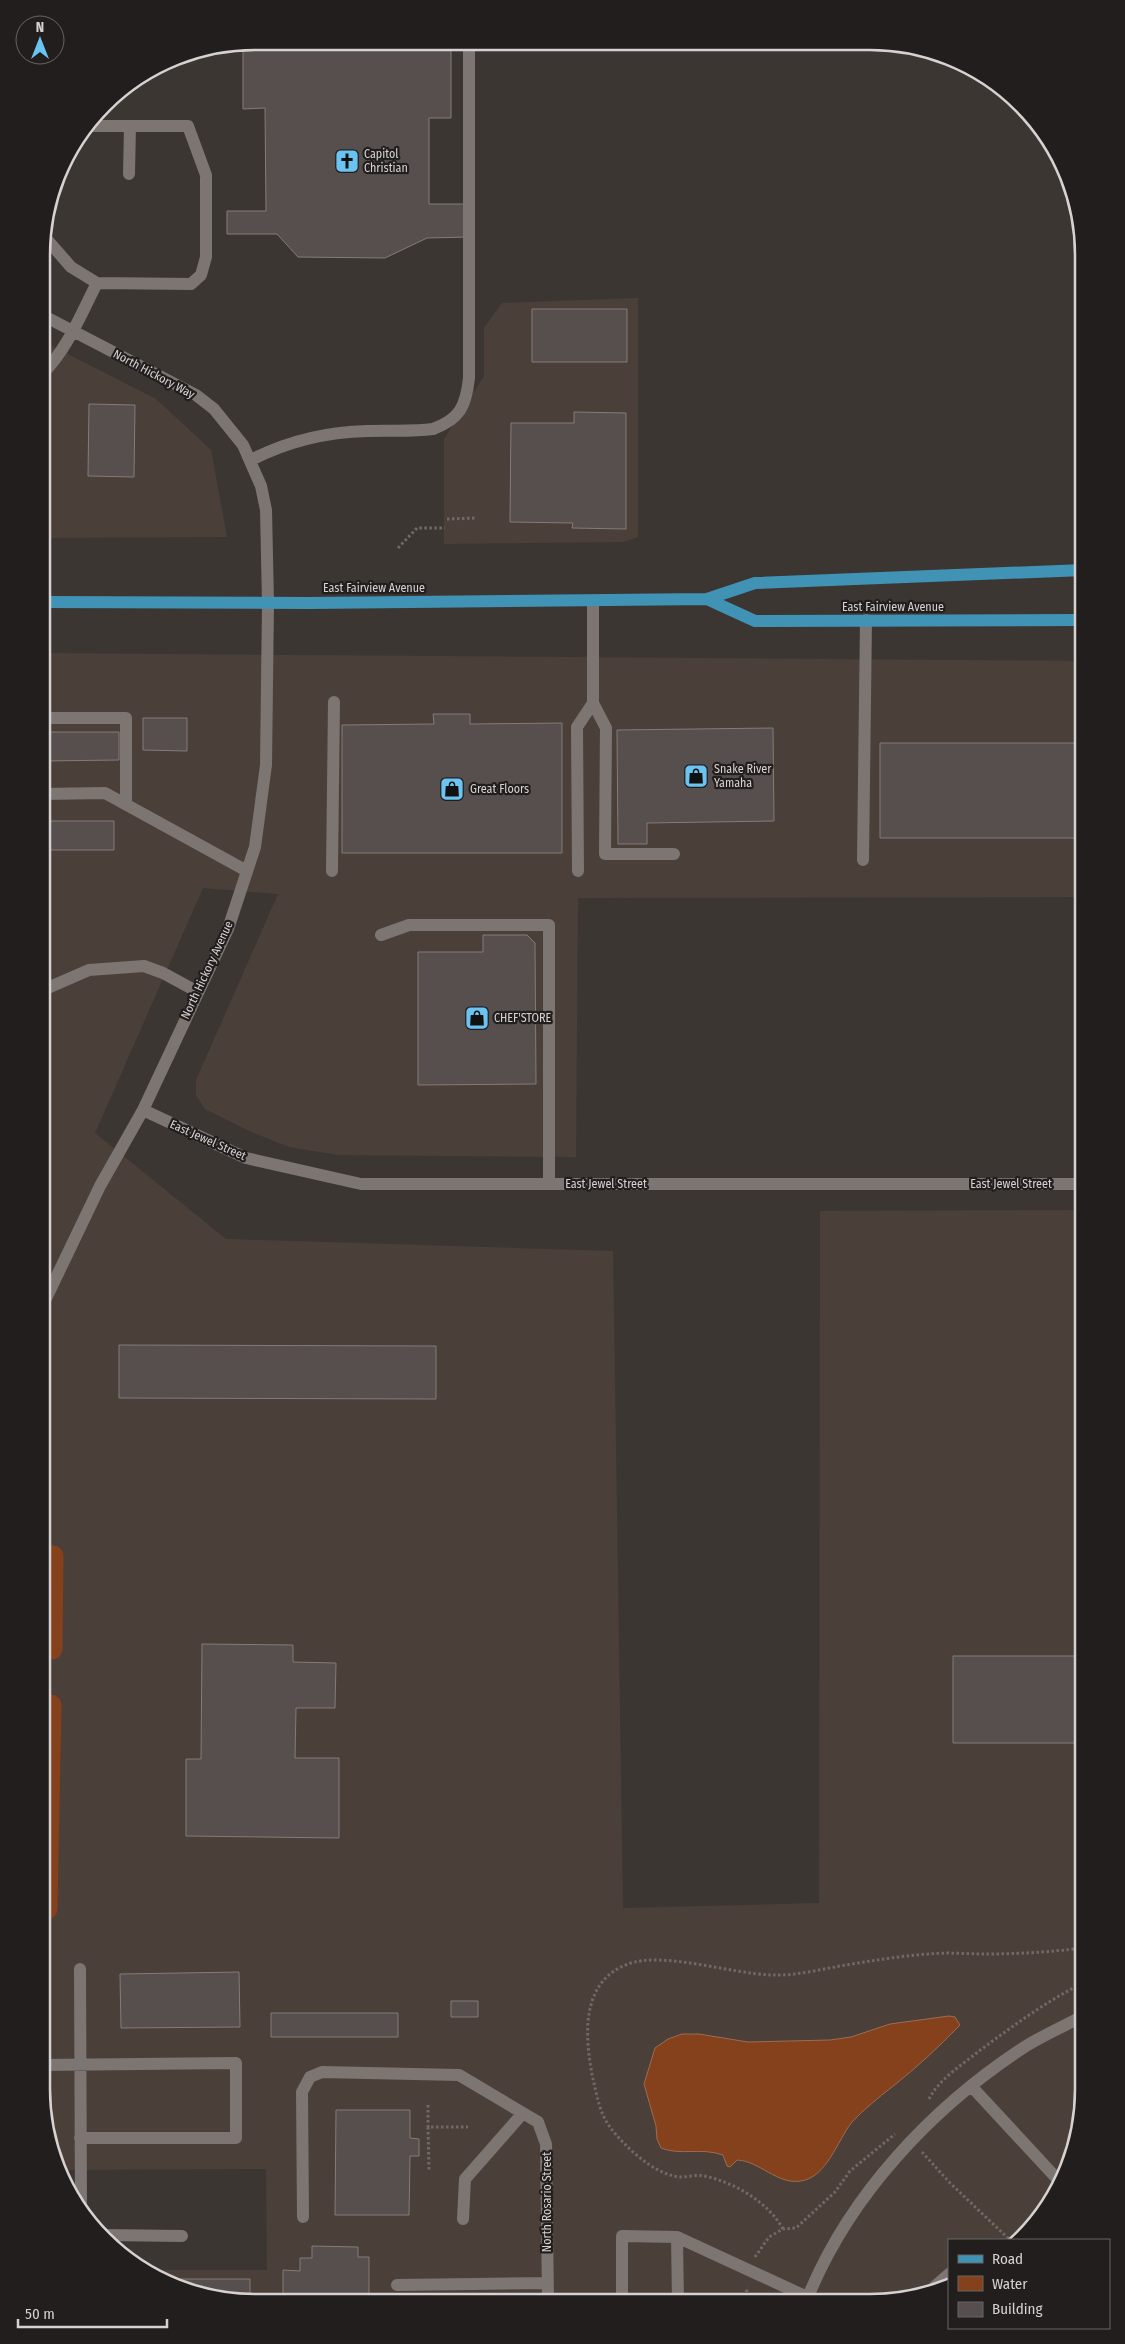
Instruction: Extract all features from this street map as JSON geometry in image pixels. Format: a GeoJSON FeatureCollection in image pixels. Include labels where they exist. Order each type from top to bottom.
{"type":"FeatureCollection","features":[{"type":"Feature","properties":{"kind":"main road","name":"East Fairview Avenue"},"geometry":{"type":"LineString","coordinates":[[50,602],[268,603],[707,599],[755,584],[1075,570]]}},
{"type":"Feature","properties":{"kind":"main road","name":"East Fairview Avenue"},"geometry":{"type":"LineString","coordinates":[[707,599],[755,621],[1075,620]]}},
{"type":"Feature","properties":{"kind":"street"},"geometry":{"type":"LineString","coordinates":[[251,460],[273,449],[316,436],[342,432],[433,429],[447,424],[457,416],[464,406],[469,378],[470,50]]}},
{"type":"Feature","properties":{"kind":"street"},"geometry":{"type":"LineString","coordinates":[[50,243],[71,267],[97,283],[191,284],[201,275],[206,257],[206,175],[188,126],[96,126]]}},
{"type":"Feature","properties":{"kind":"street"},"geometry":{"type":"LineString","coordinates":[[129,174],[130,126]]}},
{"type":"Feature","properties":{"kind":"street"},"geometry":{"type":"LineString","coordinates":[[50,365],[72,332],[97,283]]}},
{"type":"Feature","properties":{"kind":"street","name":"North Hickory Way"},"geometry":{"type":"LineString","coordinates":[[50,320],[196,395],[230,426],[251,460],[261,486],[266,510],[268,603]]}},
{"type":"Feature","properties":{"kind":"street"},"geometry":{"type":"LineString","coordinates":[[593,601],[593,703],[606,728],[605,854],[674,854]]}},
{"type":"Feature","properties":{"kind":"street","name":"North Hickory Avenue"},"geometry":{"type":"LineString","coordinates":[[50,1278],[143,1110],[228,929],[255,847],[266,765],[268,603]]}},
{"type":"Feature","properties":{"kind":"street"},"geometry":{"type":"LineString","coordinates":[[863,860],[866,620]]}},
{"type":"Feature","properties":{"kind":"street"},"geometry":{"type":"LineString","coordinates":[[332,871],[334,702]]}},
{"type":"Feature","properties":{"kind":"street"},"geometry":{"type":"LineString","coordinates":[[578,871],[578,727],[593,703]]}},
{"type":"Feature","properties":{"kind":"street"},"geometry":{"type":"LineString","coordinates":[[50,718],[126,718],[126,804]]}},
{"type":"Feature","properties":{"kind":"street"},"geometry":{"type":"LineString","coordinates":[[50,794],[105,793],[247,871]]}},
{"type":"Feature","properties":{"kind":"street"},"geometry":{"type":"LineString","coordinates":[[381,935],[409,925],[549,925],[549,1184]]}},
{"type":"Feature","properties":{"kind":"street"},"geometry":{"type":"LineString","coordinates":[[50,987],[89,970],[144,966],[163,973],[198,992]]}},
{"type":"Feature","properties":{"kind":"street","name":"East Jewel Street"},"geometry":{"type":"LineString","coordinates":[[143,1110],[246,1158],[361,1184],[1075,1184]]}},
{"type":"Feature","properties":{"kind":"street"},"geometry":{"type":"LineString","coordinates":[[80,1968],[80,2196]]}},
{"type":"Feature","properties":{"kind":"street"},"geometry":{"type":"LineString","coordinates":[[813,2294],[836,2242],[863,2201],[890,2166],[938,2113],[1027,2046],[1075,2020]]}},
{"type":"Feature","properties":{"kind":"street"},"geometry":{"type":"LineString","coordinates":[[50,2065],[236,2063],[236,2138],[80,2138]]}},
{"type":"Feature","properties":{"kind":"street","name":"North Rosario Street"},"geometry":{"type":"LineString","coordinates":[[303,2218],[302,2092],[310,2077],[322,2072],[459,2075],[538,2122],[546,2144],[548,2294]]}},
{"type":"Feature","properties":{"kind":"street"},"geometry":{"type":"LineString","coordinates":[[972,2087],[1055,2177]]}},
{"type":"Feature","properties":{"kind":"street"},"geometry":{"type":"LineString","coordinates":[[463,2220],[465,2179],[523,2113]]}},
{"type":"Feature","properties":{"kind":"street"},"geometry":{"type":"LineString","coordinates":[[111,2235],[182,2236]]}},
{"type":"Feature","properties":{"kind":"street"},"geometry":{"type":"LineString","coordinates":[[622,2294],[622,2236],[677,2237],[795,2294]]}},
{"type":"Feature","properties":{"kind":"street"},"geometry":{"type":"LineString","coordinates":[[677,2237],[678,2294]]}},
{"type":"Feature","properties":{"kind":"street"},"geometry":{"type":"LineString","coordinates":[[397,2285],[548,2283]]}},
{"type":"Feature","properties":{"kind":"path"},"geometry":{"type":"LineString","coordinates":[[447,519],[476,518]]}},
{"type":"Feature","properties":{"kind":"path"},"geometry":{"type":"LineString","coordinates":[[398,548],[417,528],[445,528]]}},
{"type":"Feature","properties":{"kind":"path"},"geometry":{"type":"LineString","coordinates":[[783,2229],[776,2216],[765,2205],[721,2181],[701,2175],[675,2177],[664,2172],[620,2140],[608,2125],[598,2104],[587,2039],[591,2003],[600,1985],[613,1972],[643,1959],[666,1960],[773,1975],[931,1954],[1049,1952],[1075,1949]]}},
{"type":"Feature","properties":{"kind":"path"},"geometry":{"type":"LineString","coordinates":[[928,2101],[933,2091],[959,2066],[1021,2019],[1055,1997],[1075,1987]]}},
{"type":"Feature","properties":{"kind":"path"},"geometry":{"type":"LineString","coordinates":[[428,2105],[429,2170]]}},
{"type":"Feature","properties":{"kind":"path"},"geometry":{"type":"LineString","coordinates":[[428,2127],[468,2127]]}},
{"type":"Feature","properties":{"kind":"path"},"geometry":{"type":"LineString","coordinates":[[751,2264],[759,2248],[769,2237],[783,2229],[796,2228],[835,2192],[850,2171],[890,2136],[900,2131]]}},
{"type":"Feature","properties":{"kind":"path"},"geometry":{"type":"LineString","coordinates":[[920,2150],[950,2183],[1009,2239]]}},
{"type":"Feature","properties":{"kind":"path"},"geometry":{"type":"LineString","coordinates":[[747,2287],[747,2294]]}},
{"type":"Feature","properties":{"kind":"shaded area"},"geometry":{"type":"Polygon","coordinates":[[[638,298],[638,537],[624,542],[444,544],[444,439],[484,376],[484,328],[502,303],[638,298]]]}},
{"type":"Feature","properties":{"kind":"shaded area"},"geometry":{"type":"Polygon","coordinates":[[[50,345],[156,399],[211,450],[227,537],[50,538],[50,345]]]}},
{"type":"Feature","properties":{"kind":"shaded area"},"geometry":{"type":"Polygon","coordinates":[[[50,653],[1075,661],[1075,897],[578,898],[576,1157],[338,1155],[289,1147],[249,1131],[205,1109],[196,1095],[196,1080],[278,894],[203,888],[95,1133],[226,1239],[613,1251],[623,1908],[819,1903],[820,1211],[1075,1210],[1075,2102],[1068,2142],[1048,2192],[1033,2214],[1009,2239],[948,2239],[948,2278],[923,2287],[883,2294],[242,2294],[202,2287],[158,2270],[267,2270],[266,2169],[67,2170],[57,2142],[50,2102],[50,653]]]}},
{"type":"Feature","properties":{"kind":"water"},"geometry":{"type":"Polygon","coordinates":[[[949,2016],[955,2017],[960,2025],[919,2065],[852,2122],[825,2166],[810,2178],[801,2181],[784,2180],[745,2161],[737,2160],[730,2167],[727,2166],[723,2155],[668,2150],[661,2148],[657,2139],[656,2126],[644,2084],[655,2048],[668,2039],[682,2034],[699,2034],[748,2042],[830,2040],[851,2037],[890,2024],[949,2016]]]}},
{"type":"Feature","properties":{"kind":"building","name":"Capitol Christian"},"geometry":{"type":"Polygon","coordinates":[[[243,50],[451,50],[451,118],[429,118],[429,204],[469,204],[470,237],[427,238],[385,258],[298,257],[277,234],[227,234],[227,211],[266,211],[265,108],[243,109],[243,50]]]}},
{"type":"Feature","properties":{"kind":"building"},"geometry":{"type":"Polygon","coordinates":[[[532,309],[627,309],[627,362],[532,362],[532,309]]]}},
{"type":"Feature","properties":{"kind":"building"},"geometry":{"type":"Polygon","coordinates":[[[89,404],[135,405],[134,477],[88,476],[89,404]]]}},
{"type":"Feature","properties":{"kind":"building"},"geometry":{"type":"Polygon","coordinates":[[[574,412],[626,413],[626,529],[572,528],[573,523],[510,522],[511,423],[574,423],[574,412]]]}},
{"type":"Feature","properties":{"kind":"building","name":"Great Floors"},"geometry":{"type":"Polygon","coordinates":[[[433,714],[470,714],[470,724],[562,723],[562,853],[342,853],[342,725],[434,724],[433,714]]]}},
{"type":"Feature","properties":{"kind":"building"},"geometry":{"type":"Polygon","coordinates":[[[143,718],[187,718],[187,751],[143,750],[143,718]]]}},
{"type":"Feature","properties":{"kind":"building","name":"Snake River Yamaha"},"geometry":{"type":"Polygon","coordinates":[[[773,728],[774,821],[647,823],[647,844],[618,844],[617,730],[773,728]]]}},
{"type":"Feature","properties":{"kind":"building"},"geometry":{"type":"Polygon","coordinates":[[[50,732],[119,732],[119,760],[50,761],[50,732]]]}},
{"type":"Feature","properties":{"kind":"building"},"geometry":{"type":"Polygon","coordinates":[[[880,743],[1075,743],[1075,838],[880,838],[880,743]]]}},
{"type":"Feature","properties":{"kind":"building"},"geometry":{"type":"Polygon","coordinates":[[[50,821],[114,821],[114,850],[50,850],[50,821]]]}},
{"type":"Feature","properties":{"kind":"building","name":"CHEF'STORE"},"geometry":{"type":"Polygon","coordinates":[[[483,935],[527,935],[535,943],[536,1084],[418,1085],[418,952],[483,952],[483,935]]]}},
{"type":"Feature","properties":{"kind":"building"},"geometry":{"type":"Polygon","coordinates":[[[119,1345],[436,1346],[436,1399],[119,1398],[119,1345]]]}},
{"type":"Feature","properties":{"kind":"building"},"geometry":{"type":"Polygon","coordinates":[[[202,1644],[293,1645],[293,1662],[336,1663],[335,1708],[296,1708],[295,1758],[339,1758],[339,1838],[186,1836],[186,1759],[201,1759],[202,1644]]]}},
{"type":"Feature","properties":{"kind":"building"},"geometry":{"type":"Polygon","coordinates":[[[953,1656],[1075,1656],[1075,1743],[953,1743],[953,1656]]]}},
{"type":"Feature","properties":{"kind":"building"},"geometry":{"type":"Polygon","coordinates":[[[239,1972],[240,2027],[121,2028],[120,1974],[239,1972]]]}},
{"type":"Feature","properties":{"kind":"building"},"geometry":{"type":"Polygon","coordinates":[[[451,2001],[478,2001],[478,2017],[451,2017],[451,2001]]]}},
{"type":"Feature","properties":{"kind":"building"},"geometry":{"type":"Polygon","coordinates":[[[271,2013],[398,2013],[398,2037],[271,2037],[271,2013]]]}},
{"type":"Feature","properties":{"kind":"building"},"geometry":{"type":"Polygon","coordinates":[[[336,2110],[410,2110],[410,2138],[419,2139],[419,2156],[410,2156],[409,2215],[335,2215],[336,2110]]]}},
{"type":"Feature","properties":{"kind":"building"},"geometry":{"type":"Polygon","coordinates":[[[312,2246],[358,2247],[358,2257],[369,2257],[369,2294],[283,2294],[283,2270],[300,2271],[300,2258],[312,2258],[312,2246]]]}},
{"type":"Feature","properties":{"kind":"building"},"geometry":{"type":"Polygon","coordinates":[[[179,2279],[250,2279],[250,2294],[242,2294],[202,2287],[179,2279]]]}},
{"type":"Feature","properties":{"kind":"waterway"},"geometry":{"type":"LineString","coordinates":[[50,1556],[53,1556],[52,1649]]}},
{"type":"Feature","properties":{"kind":"waterway"},"geometry":{"type":"LineString","coordinates":[[50,1756],[51,1705]]}},
{"type":"Feature","properties":{"kind":"place","name":"Capitol Christian"},"geometry":{"type":"Point","coordinates":[347,161]}},
{"type":"Feature","properties":{"kind":"place","name":"Snake River Yamaha"},"geometry":{"type":"Point","coordinates":[696,776]}},
{"type":"Feature","properties":{"kind":"place","name":"Great Floors"},"geometry":{"type":"Point","coordinates":[452,789]}},
{"type":"Feature","properties":{"kind":"place","name":"CHEF'STORE"},"geometry":{"type":"Point","coordinates":[477,1018]}}]}
